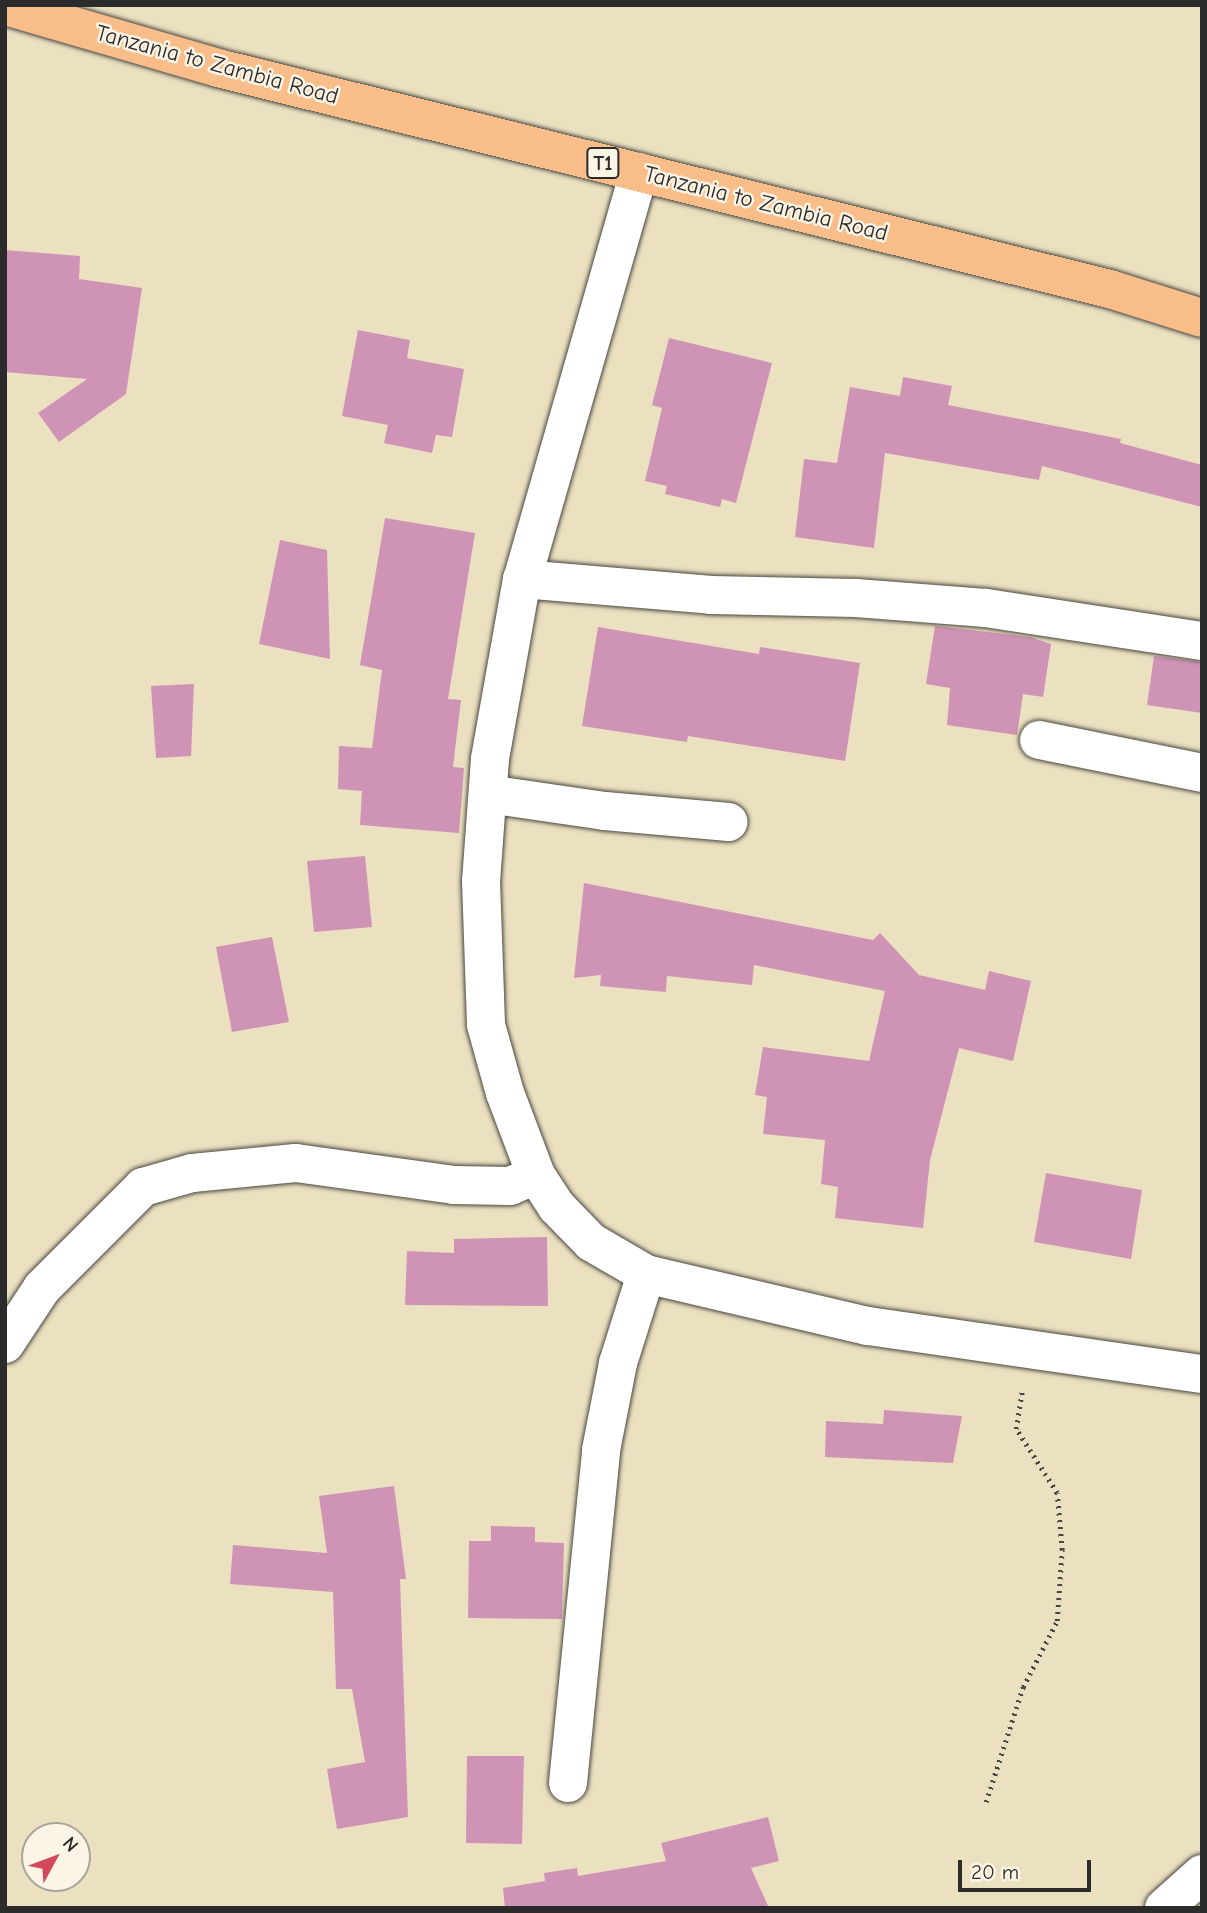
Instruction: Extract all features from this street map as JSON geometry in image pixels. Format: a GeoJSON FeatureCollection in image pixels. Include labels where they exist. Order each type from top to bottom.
{"type":"FeatureCollection","features":[{"type":"Feature","properties":{"kind":"highway","name":"Tanzania to Zambia Road"},"geometry":{"type":"LineString","coordinates":[[5,6],[218,68],[1110,289],[1202,318]]}},
{"type":"Feature","properties":{"kind":"street"},"geometry":{"type":"LineString","coordinates":[[639,172],[522,579],[489,759],[481,881],[486,1024],[505,1093],[536,1175],[557,1207],[591,1242],[646,1274],[868,1326],[1202,1374]]}},
{"type":"Feature","properties":{"kind":"street"},"geometry":{"type":"LineString","coordinates":[[522,579],[711,595],[856,598],[986,608],[1202,641]]}},
{"type":"Feature","properties":{"kind":"street"},"geometry":{"type":"LineString","coordinates":[[1039,740],[1202,773]]}},
{"type":"Feature","properties":{"kind":"street"},"geometry":{"type":"LineString","coordinates":[[488,794],[605,811],[729,822]]}},
{"type":"Feature","properties":{"kind":"street"},"geometry":{"type":"LineString","coordinates":[[5,1344],[42,1288],[143,1187],[192,1173],[296,1163],[454,1185],[510,1186],[536,1175]]}},
{"type":"Feature","properties":{"kind":"street"},"geometry":{"type":"LineString","coordinates":[[568,1783],[601,1450],[618,1363],[646,1274]]}},
{"type":"Feature","properties":{"kind":"street"},"geometry":{"type":"LineString","coordinates":[[1164,1908],[1202,1874]]}},
{"type":"Feature","properties":{"kind":"path"},"geometry":{"type":"LineString","coordinates":[[986,1802],[1023,1687],[1057,1621],[1062,1550],[1056,1493],[1016,1429],[1016,1409],[1032,1348]]}},
{"type":"Feature","properties":{"kind":"building"},"geometry":{"type":"Polygon","coordinates":[[[5,250],[80,256],[79,279],[142,288],[126,394],[59,442],[38,413],[87,379],[5,372],[5,250]]]}},
{"type":"Feature","properties":{"kind":"building"},"geometry":{"type":"Polygon","coordinates":[[[358,330],[410,340],[407,358],[464,369],[452,437],[436,435],[432,453],[384,443],[388,425],[342,416],[358,330]]]}},
{"type":"Feature","properties":{"kind":"building"},"geometry":{"type":"Polygon","coordinates":[[[669,338],[772,363],[736,503],[722,499],[720,507],[665,494],[667,486],[645,481],[662,408],[652,405],[669,338]]]}},
{"type":"Feature","properties":{"kind":"building"},"geometry":{"type":"Polygon","coordinates":[[[903,377],[952,386],[948,405],[1121,439],[1120,443],[1202,465],[1202,507],[1042,466],[1039,480],[885,453],[874,548],[795,537],[804,459],[837,463],[850,387],[900,396],[903,377]]]}},
{"type":"Feature","properties":{"kind":"building"},"geometry":{"type":"Polygon","coordinates":[[[385,518],[475,533],[448,699],[461,700],[453,767],[464,768],[459,833],[360,825],[362,791],[338,789],[339,746],[372,748],[382,670],[360,665],[385,518]]]}},
{"type":"Feature","properties":{"kind":"building"},"geometry":{"type":"Polygon","coordinates":[[[280,540],[327,550],[330,659],[259,644],[280,540]]]}},
{"type":"Feature","properties":{"kind":"building"},"geometry":{"type":"Polygon","coordinates":[[[935,626],[1030,637],[1051,644],[1043,697],[1023,694],[1017,735],[947,725],[950,688],[926,684],[935,626]]]}},
{"type":"Feature","properties":{"kind":"building"},"geometry":{"type":"Polygon","coordinates":[[[598,627],[759,654],[760,647],[860,663],[845,761],[688,736],[687,742],[582,726],[598,627]]]}},
{"type":"Feature","properties":{"kind":"building"},"geometry":{"type":"Polygon","coordinates":[[[1154,656],[1202,662],[1202,713],[1147,705],[1154,656]]]}},
{"type":"Feature","properties":{"kind":"building"},"geometry":{"type":"Polygon","coordinates":[[[194,684],[191,756],[156,758],[151,686],[194,684]]]}},
{"type":"Feature","properties":{"kind":"building"},"geometry":{"type":"Polygon","coordinates":[[[365,856],[372,927],[314,932],[307,861],[365,856]]]}},
{"type":"Feature","properties":{"kind":"building"},"geometry":{"type":"Polygon","coordinates":[[[584,883],[873,940],[880,933],[919,975],[985,990],[989,971],[1031,981],[1013,1061],[959,1048],[930,1160],[923,1228],[835,1218],[838,1187],[821,1184],[825,1140],[763,1134],[767,1097],[755,1095],[763,1047],[869,1061],[885,991],[754,965],[752,985],[667,976],[666,992],[600,986],[601,975],[574,978],[584,883]]]}},
{"type":"Feature","properties":{"kind":"building"},"geometry":{"type":"Polygon","coordinates":[[[272,937],[289,1022],[232,1032],[216,947],[272,937]]]}},
{"type":"Feature","properties":{"kind":"building"},"geometry":{"type":"Polygon","coordinates":[[[1046,1173],[1142,1190],[1131,1259],[1034,1242],[1046,1173]]]}},
{"type":"Feature","properties":{"kind":"building"},"geometry":{"type":"Polygon","coordinates":[[[547,1237],[548,1306],[405,1305],[407,1251],[454,1253],[454,1239],[547,1237]]]}},
{"type":"Feature","properties":{"kind":"building"},"geometry":{"type":"Polygon","coordinates":[[[884,1410],[962,1416],[953,1463],[825,1457],[826,1421],[883,1424],[884,1410]]]}},
{"type":"Feature","properties":{"kind":"building"},"geometry":{"type":"Polygon","coordinates":[[[394,1486],[406,1579],[400,1579],[408,1817],[337,1829],[327,1769],[365,1762],[352,1689],[336,1689],[333,1592],[230,1584],[233,1545],[327,1553],[319,1496],[394,1486]]]}},
{"type":"Feature","properties":{"kind":"building"},"geometry":{"type":"Polygon","coordinates":[[[491,1526],[535,1527],[535,1542],[564,1543],[562,1619],[468,1618],[469,1541],[491,1541],[491,1526]]]}},
{"type":"Feature","properties":{"kind":"building"},"geometry":{"type":"Polygon","coordinates":[[[467,1756],[524,1756],[522,1844],[466,1843],[467,1756]]]}},
{"type":"Feature","properties":{"kind":"building"},"geometry":{"type":"Polygon","coordinates":[[[768,1817],[779,1861],[751,1868],[769,1908],[505,1908],[503,1888],[545,1881],[544,1873],[577,1868],[578,1876],[666,1861],[661,1843],[768,1817]]]}}]}
